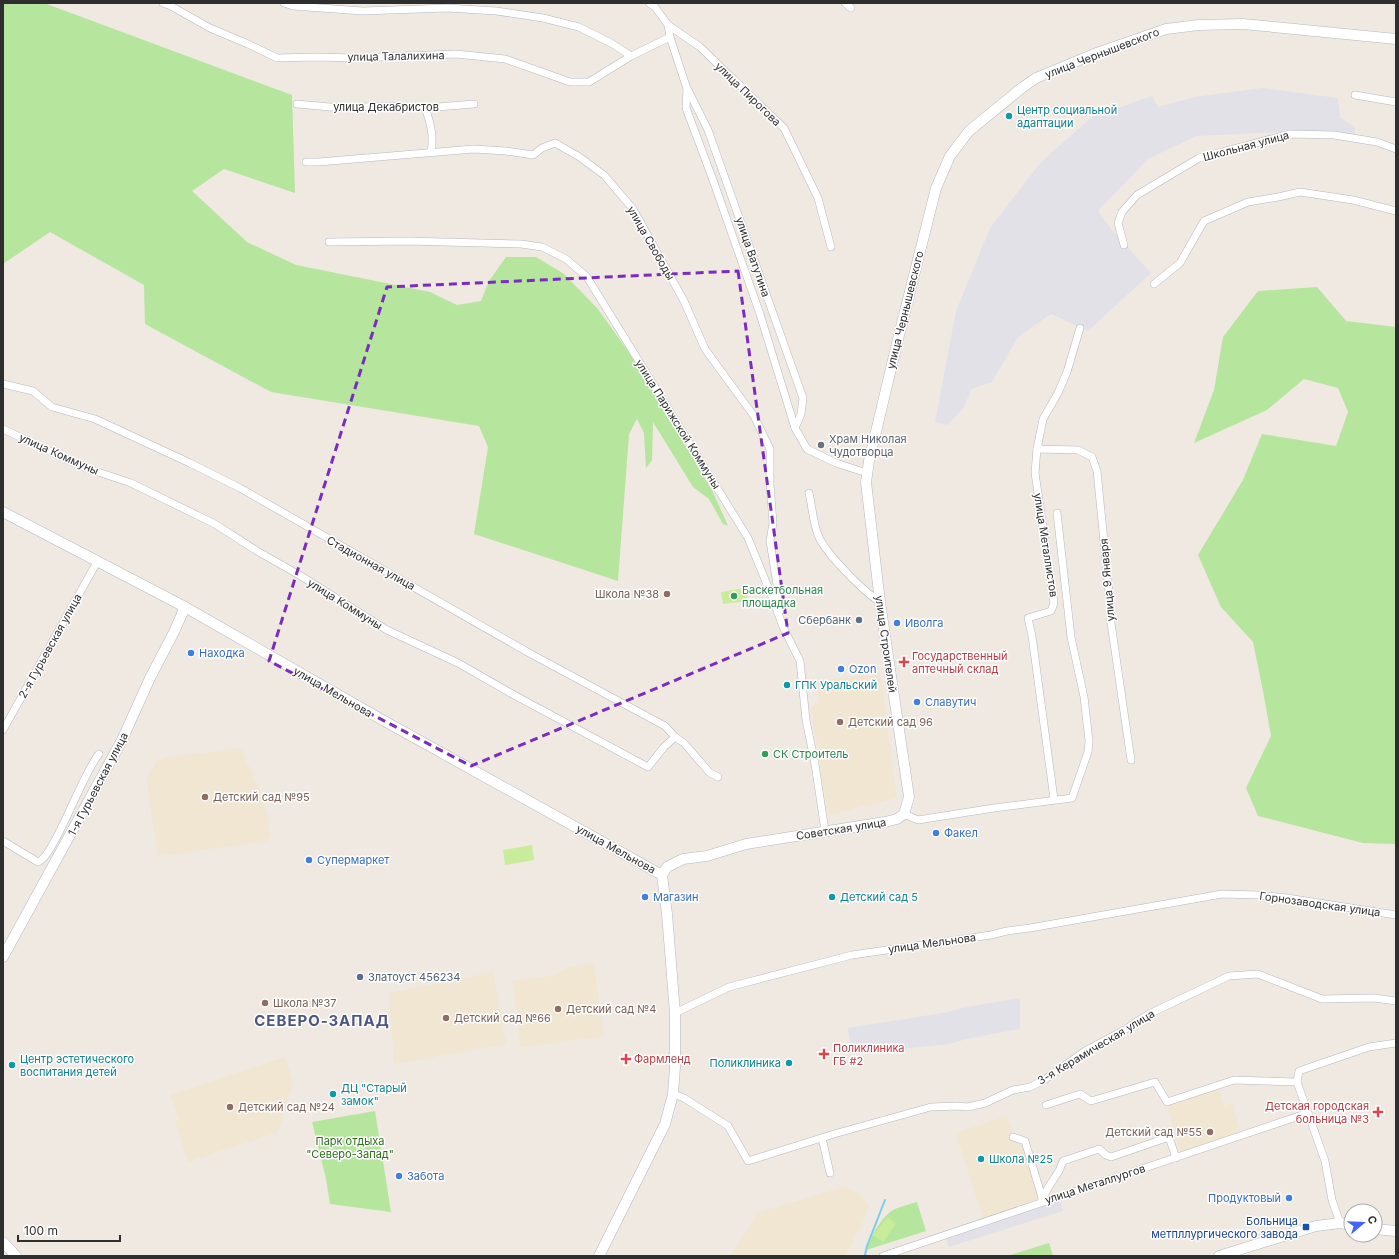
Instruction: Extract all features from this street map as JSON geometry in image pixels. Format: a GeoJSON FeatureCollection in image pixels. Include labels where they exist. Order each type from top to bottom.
{"type":"FeatureCollection","features":[{"type":"Feature","properties":{"kind":"main road","name":"улица Чернышевского"},"geometry":{"type":"LineString","coordinates":[[867,473],[898,335],[936,188],[950,156],[969,131],[1036,78],[1094,54],[1166,29],[1199,25],[1243,24],[1396,39]]}},
{"type":"Feature","properties":{"kind":"main road","name":"улица Строителей"},"geometry":{"type":"LineString","coordinates":[[867,473],[866,490],[880,602],[909,797],[904,814]]}},
{"type":"Feature","properties":{"kind":"main road","name":"улица Мельнова"},"geometry":{"type":"LineString","coordinates":[[3,512],[185,607],[385,722],[662,875]]}},
{"type":"Feature","properties":{"kind":"main road","name":"1-я Гурьевская улица"},"geometry":{"type":"LineString","coordinates":[[3,957],[122,740],[150,678],[185,607]]}},
{"type":"Feature","properties":{"kind":"main road","name":"Советская улица"},"geometry":{"type":"LineString","coordinates":[[662,875],[667,867],[683,859],[707,856],[746,844],[886,822],[897,819],[904,814]]}},
{"type":"Feature","properties":{"kind":"main road"},"geometry":{"type":"LineString","coordinates":[[600,1256],[665,1124],[673,1094],[675,1067],[675,1013],[667,914],[662,875]]}},
{"type":"Feature","properties":{"kind":"main road"},"geometry":{"type":"LineString","coordinates":[[1219,1256],[1316,1226],[1343,1224]]}},
{"type":"Feature","properties":{"kind":"main road"},"geometry":{"type":"LineString","coordinates":[[1383,1230],[1396,1231]]}},
{"type":"Feature","properties":{"kind":"main road"},"geometry":{"type":"LineString","coordinates":[[3,1242],[16,1256]]}},
{"type":"Feature","properties":{"kind":"street","name":"улица Талалихина"},"geometry":{"type":"LineString","coordinates":[[163,3],[210,28],[277,58],[354,58],[456,54],[505,59],[546,72],[570,82],[589,82],[631,56],[670,36]]}},
{"type":"Feature","properties":{"kind":"street"},"geometry":{"type":"LineString","coordinates":[[284,3],[293,6],[363,11],[447,8],[496,11],[543,18],[580,27],[611,43],[631,56]]}},
{"type":"Feature","properties":{"kind":"street","name":"улица Ватутина"},"geometry":{"type":"LineString","coordinates":[[650,3],[655,7],[668,25],[670,36],[687,89],[708,130],[803,398],[801,414],[795,428]]}},
{"type":"Feature","properties":{"kind":"street","name":"улица Пирогова"},"geometry":{"type":"LineString","coordinates":[[668,25],[700,47],[784,128],[818,198],[831,247]]}},
{"type":"Feature","properties":{"kind":"street","name":"улица Ватутина"},"geometry":{"type":"LineString","coordinates":[[687,89],[686,108],[760,314],[795,428],[807,450],[836,463],[867,473]]}},
{"type":"Feature","properties":{"kind":"street"},"geometry":{"type":"LineString","coordinates":[[1355,95],[1396,102]]}},
{"type":"Feature","properties":{"kind":"street","name":"улица Декабристов"},"geometry":{"type":"LineString","coordinates":[[297,104],[341,108],[383,106],[425,108],[474,104]]}},
{"type":"Feature","properties":{"kind":"street"},"geometry":{"type":"LineString","coordinates":[[425,108],[431,123],[433,145],[431,152]]}},
{"type":"Feature","properties":{"kind":"street","name":"Школьная улица"},"geometry":{"type":"LineString","coordinates":[[1124,245],[1118,223],[1122,212],[1136,196],[1199,158],[1290,134],[1341,136],[1377,142],[1396,149]]}},
{"type":"Feature","properties":{"kind":"street","name":"улица Свободы"},"geometry":{"type":"LineString","coordinates":[[306,162],[474,149],[506,151],[533,155],[542,148],[555,143],[578,156],[604,176],[633,209],[684,301],[705,349],[754,416],[770,449],[770,484],[773,522],[770,541],[783,627]]}},
{"type":"Feature","properties":{"kind":"street"},"geometry":{"type":"LineString","coordinates":[[1154,284],[1180,263],[1204,222],[1248,202],[1300,192],[1353,200],[1396,211]]}},
{"type":"Feature","properties":{"kind":"street","name":"улица Парижской Коммуны"},"geometry":{"type":"LineString","coordinates":[[329,242],[408,241],[522,244],[542,247],[566,259],[587,277],[748,538],[783,627],[800,661],[806,720],[815,764],[825,831]]}},
{"type":"Feature","properties":{"kind":"street","name":"улица Металлистов"},"geometry":{"type":"LineString","coordinates":[[1057,513],[1071,637],[1084,697],[1090,741],[1088,752],[1072,798],[1054,799],[1032,636],[1028,618],[1051,611],[1054,603],[1035,472],[1037,449],[1043,419],[1058,393],[1067,372],[1080,328]]}},
{"type":"Feature","properties":{"kind":"street","name":"Стадионная улица"},"geometry":{"type":"LineString","coordinates":[[3,384],[33,391],[52,407],[94,419],[190,463],[240,488],[531,654],[665,726],[675,737],[684,743],[710,773],[718,777]]}},
{"type":"Feature","properties":{"kind":"street","name":"улица Коммуны"},"geometry":{"type":"LineString","coordinates":[[3,429],[83,467],[131,483],[215,524],[387,630],[458,662],[514,695],[648,767],[664,747],[675,737]]}},
{"type":"Feature","properties":{"kind":"street","name":"улица 9 Января"},"geometry":{"type":"LineString","coordinates":[[1037,449],[1078,450],[1092,457],[1097,471],[1111,623],[1131,760]]}},
{"type":"Feature","properties":{"kind":"street"},"geometry":{"type":"LineString","coordinates":[[809,493],[817,534],[824,547],[868,594],[880,602]]}},
{"type":"Feature","properties":{"kind":"street","name":"2-я Гурьевская улица"},"geometry":{"type":"LineString","coordinates":[[3,730],[97,562]]}},
{"type":"Feature","properties":{"kind":"street"},"geometry":{"type":"LineString","coordinates":[[3,841],[38,862],[44,859],[61,829],[91,764],[99,754]]}},
{"type":"Feature","properties":{"kind":"street"},"geometry":{"type":"LineString","coordinates":[[904,814],[918,820],[1054,799]]}},
{"type":"Feature","properties":{"kind":"street","name":"Горнозаводская улица"},"geometry":{"type":"LineString","coordinates":[[1124,912],[1222,894],[1258,895],[1287,898],[1396,915]]}},
{"type":"Feature","properties":{"kind":"street","name":"улица Мельнова"},"geometry":{"type":"LineString","coordinates":[[675,1013],[729,987],[852,955],[991,935],[1007,931],[1035,928],[1124,912]]}},
{"type":"Feature","properties":{"kind":"street","name":"3-я Керамическая улица"},"geometry":{"type":"LineString","coordinates":[[673,1094],[684,1098],[728,1126],[748,1161],[931,1107],[968,1107],[984,1103],[1013,1090],[1030,1087],[1044,1080],[1085,1051],[1128,1028],[1151,1013],[1229,976],[1258,974],[1322,998],[1374,998],[1396,1001]]}},
{"type":"Feature","properties":{"kind":"street"},"geometry":{"type":"LineString","coordinates":[[1340,1223],[1332,1200],[1325,1161],[1298,1082],[1299,1071],[1369,1047],[1396,1043]]}},
{"type":"Feature","properties":{"kind":"street"},"geometry":{"type":"LineString","coordinates":[[1046,1105],[1080,1094],[1091,1101],[1155,1082],[1167,1102],[1234,1080],[1298,1082]]}},
{"type":"Feature","properties":{"kind":"street","name":"улица Металлургов"},"geometry":{"type":"LineString","coordinates":[[882,1256],[1043,1200],[1176,1158],[1308,1113]]}},
{"type":"Feature","properties":{"kind":"street"},"geometry":{"type":"LineString","coordinates":[[1013,1137],[1025,1142],[1043,1200]]}},
{"type":"Feature","properties":{"kind":"street"},"geometry":{"type":"LineString","coordinates":[[1043,1200],[1063,1161],[1099,1149],[1111,1157],[1169,1137],[1176,1158]]}},
{"type":"Feature","properties":{"kind":"street"},"geometry":{"type":"LineString","coordinates":[[822,1138],[830,1173]]}},
{"type":"Feature","properties":{"kind":"highlighted area"},"geometry":{"type":"Polygon","coordinates":[[[738,271],[788,633],[471,766],[269,661],[387,287],[738,271]]]}},
{"type":"Feature","properties":{"kind":"shaded area"},"geometry":{"type":"Polygon","coordinates":[[[1262,88],[1338,98],[1340,117],[1355,128],[1354,140],[1280,132],[1196,136],[1148,159],[1098,211],[1112,230],[1151,273],[1088,331],[1051,314],[1018,337],[992,382],[972,389],[963,408],[948,425],[935,422],[956,311],[990,228],[1041,162],[1092,117],[1152,96],[1158,107],[1194,97],[1262,88]]]}},
{"type":"Feature","properties":{"kind":"shaded area"},"geometry":{"type":"Polygon","coordinates":[[[880,673],[897,798],[828,815],[811,706],[820,704],[817,681],[880,673]]]}},
{"type":"Feature","properties":{"kind":"shaded area","name":"Детский сад №95"},"geometry":{"type":"Polygon","coordinates":[[[240,748],[258,785],[268,818],[271,836],[267,841],[159,856],[151,815],[147,778],[156,762],[165,758],[240,748]]]}},
{"type":"Feature","properties":{"kind":"shaded area","name":"Детский сад №4"},"geometry":{"type":"Polygon","coordinates":[[[594,963],[604,1036],[521,1047],[512,981],[552,976],[569,967],[594,963]]]}},
{"type":"Feature","properties":{"kind":"shaded area","name":"Детский сад №66"},"geometry":{"type":"Polygon","coordinates":[[[493,972],[506,1044],[394,1064],[389,993],[493,972]]]}},
{"type":"Feature","properties":{"kind":"shaded area"},"geometry":{"type":"Polygon","coordinates":[[[1020,998],[1020,1029],[966,1039],[950,1044],[851,1054],[848,1028],[949,1012],[957,1009],[1020,998]]]}},
{"type":"Feature","properties":{"kind":"shaded area","name":"Детский сад №24"},"geometry":{"type":"Polygon","coordinates":[[[285,1057],[293,1082],[278,1132],[188,1162],[175,1121],[179,1120],[171,1095],[285,1057]]]}},
{"type":"Feature","properties":{"kind":"shaded area"},"geometry":{"type":"Polygon","coordinates":[[[1219,1089],[1224,1106],[1232,1103],[1241,1135],[1181,1154],[1167,1106],[1219,1089]]]}},
{"type":"Feature","properties":{"kind":"shaded area"},"geometry":{"type":"Polygon","coordinates":[[[1007,1116],[1011,1129],[1020,1137],[1023,1144],[1041,1200],[983,1219],[956,1133],[1007,1116]]]}},
{"type":"Feature","properties":{"kind":"shaded area"},"geometry":{"type":"Polygon","coordinates":[[[844,1187],[858,1193],[869,1206],[863,1222],[845,1256],[731,1256],[750,1226],[756,1213],[844,1187]]]}},
{"type":"Feature","properties":{"kind":"shaded area"},"geometry":{"type":"Polygon","coordinates":[[[1060,1200],[1063,1211],[949,1247],[945,1236],[1060,1200]]]}},
{"type":"Feature","properties":{"kind":"green space"},"geometry":{"type":"Polygon","coordinates":[[[3,3],[44,3],[292,95],[295,193],[224,169],[192,191],[247,242],[296,265],[430,292],[457,305],[481,301],[489,281],[506,257],[536,257],[564,274],[597,308],[628,351],[712,490],[728,526],[723,524],[709,499],[693,487],[653,422],[652,460],[646,468],[644,433],[637,419],[629,434],[618,581],[474,534],[488,447],[479,426],[271,392],[145,324],[144,285],[50,232],[3,264],[3,3]]]}},
{"type":"Feature","properties":{"kind":"green space"},"geometry":{"type":"Polygon","coordinates":[[[1317,287],[1346,321],[1396,327],[1396,844],[1363,843],[1258,816],[1246,788],[1271,736],[1253,642],[1221,607],[1198,555],[1243,480],[1262,434],[1336,446],[1348,412],[1338,388],[1304,379],[1267,410],[1194,443],[1214,390],[1223,337],[1258,291],[1317,287]]]}},
{"type":"Feature","properties":{"kind":"green space","name":"Баскетбольная площадка"},"geometry":{"type":"Polygon","coordinates":[[[746,588],[748,601],[723,604],[721,592],[746,588]]]}},
{"type":"Feature","properties":{"kind":"green space"},"geometry":{"type":"Polygon","coordinates":[[[532,845],[534,860],[505,865],[503,850],[532,845]]]}},
{"type":"Feature","properties":{"kind":"green space","name":"Парк отдыха \"Северо-Запад\""},"geometry":{"type":"Polygon","coordinates":[[[375,1111],[391,1212],[330,1204],[326,1179],[312,1122],[375,1111]]]}},
{"type":"Feature","properties":{"kind":"green space"},"geometry":{"type":"Polygon","coordinates":[[[917,1202],[926,1231],[866,1250],[870,1239],[881,1221],[890,1212],[917,1202]]]}},
{"type":"Feature","properties":{"kind":"green space"},"geometry":{"type":"Polygon","coordinates":[[[888,1217],[896,1224],[883,1242],[873,1235],[888,1217]]]}},
{"type":"Feature","properties":{"kind":"green space"},"geometry":{"type":"Polygon","coordinates":[[[1049,1243],[1053,1256],[1007,1256],[1049,1243]]]}},
{"type":"Feature","properties":{"kind":"waterway"},"geometry":{"type":"LineString","coordinates":[[865,1255],[885,1200]]}},
{"type":"Feature","properties":{"kind":"place","name":"Центр социальной адаптации"},"geometry":{"type":"Point","coordinates":[1009,116]}},
{"type":"Feature","properties":{"kind":"place","name":"Храм Николая Чудотворца"},"geometry":{"type":"Point","coordinates":[821,445]}},
{"type":"Feature","properties":{"kind":"place","name":"Школа №38"},"geometry":{"type":"Point","coordinates":[667,594]}},
{"type":"Feature","properties":{"kind":"place","name":"Баскетбольная площадка"},"geometry":{"type":"Point","coordinates":[734,596]}},
{"type":"Feature","properties":{"kind":"place","name":"Сбербанк"},"geometry":{"type":"Point","coordinates":[859,620]}},
{"type":"Feature","properties":{"kind":"place","name":"Иволга"},"geometry":{"type":"Point","coordinates":[897,623]}},
{"type":"Feature","properties":{"kind":"place","name":"Находка"},"geometry":{"type":"Point","coordinates":[191,653]}},
{"type":"Feature","properties":{"kind":"place","name":"Государственный аптечный склад"},"geometry":{"type":"Point","coordinates":[904,662]}},
{"type":"Feature","properties":{"kind":"place","name":"Ozon"},"geometry":{"type":"Point","coordinates":[841,669]}},
{"type":"Feature","properties":{"kind":"place","name":"ГПК Уральский"},"geometry":{"type":"Point","coordinates":[787,685]}},
{"type":"Feature","properties":{"kind":"place","name":"Славутич"},"geometry":{"type":"Point","coordinates":[917,702]}},
{"type":"Feature","properties":{"kind":"place","name":"Детский сад 96"},"geometry":{"type":"Point","coordinates":[840,722]}},
{"type":"Feature","properties":{"kind":"place","name":"СК Строитель"},"geometry":{"type":"Point","coordinates":[765,754]}},
{"type":"Feature","properties":{"kind":"place","name":"Детский сад №95"},"geometry":{"type":"Point","coordinates":[205,797]}},
{"type":"Feature","properties":{"kind":"place","name":"Факел"},"geometry":{"type":"Point","coordinates":[936,833]}},
{"type":"Feature","properties":{"kind":"place","name":"Супермаркет"},"geometry":{"type":"Point","coordinates":[309,860]}},
{"type":"Feature","properties":{"kind":"place","name":"Магазин"},"geometry":{"type":"Point","coordinates":[645,897]}},
{"type":"Feature","properties":{"kind":"place","name":"Детский сад 5"},"geometry":{"type":"Point","coordinates":[832,897]}},
{"type":"Feature","properties":{"kind":"place","name":"Златоуст 456234"},"geometry":{"type":"Point","coordinates":[360,977]}},
{"type":"Feature","properties":{"kind":"place","name":"Школа №37"},"geometry":{"type":"Point","coordinates":[265,1003]}},
{"type":"Feature","properties":{"kind":"place","name":"Детский сад №4"},"geometry":{"type":"Point","coordinates":[558,1009]}},
{"type":"Feature","properties":{"kind":"place","name":"Детский сад №66"},"geometry":{"type":"Point","coordinates":[446,1018]}},
{"type":"Feature","properties":{"kind":"place","name":"Поликлиника ГБ #2"},"geometry":{"type":"Point","coordinates":[824,1054]}},
{"type":"Feature","properties":{"kind":"place","name":"Фармленд"},"geometry":{"type":"Point","coordinates":[626,1059]}},
{"type":"Feature","properties":{"kind":"place","name":"Поликлиника"},"geometry":{"type":"Point","coordinates":[789,1063]}},
{"type":"Feature","properties":{"kind":"place","name":"Центр эстетического воспитания детей"},"geometry":{"type":"Point","coordinates":[12,1065]}},
{"type":"Feature","properties":{"kind":"place","name":"ДЦ \"Старый замок\""},"geometry":{"type":"Point","coordinates":[333,1094]}},
{"type":"Feature","properties":{"kind":"place","name":"Детский сад №24"},"geometry":{"type":"Point","coordinates":[230,1107]}},
{"type":"Feature","properties":{"kind":"place","name":"Детская городская больница №3"},"geometry":{"type":"Point","coordinates":[1378,1112]}},
{"type":"Feature","properties":{"kind":"place","name":"Детский сад №55"},"geometry":{"type":"Point","coordinates":[1210,1132]}},
{"type":"Feature","properties":{"kind":"place","name":"Школа №25"},"geometry":{"type":"Point","coordinates":[981,1159]}},
{"type":"Feature","properties":{"kind":"place","name":"Забота"},"geometry":{"type":"Point","coordinates":[399,1176]}},
{"type":"Feature","properties":{"kind":"place","name":"Продуктовый"},"geometry":{"type":"Point","coordinates":[1289,1198]}},
{"type":"Feature","properties":{"kind":"place","name":"Больница метпллургического завода"},"geometry":{"type":"Point","coordinates":[1306,1227]}},
{"type":"Feature","properties":{"kind":"district","name":"СЕВЕРО-ЗАПАД"},"geometry":{"type":"Point","coordinates":[322,1020]}}]}
